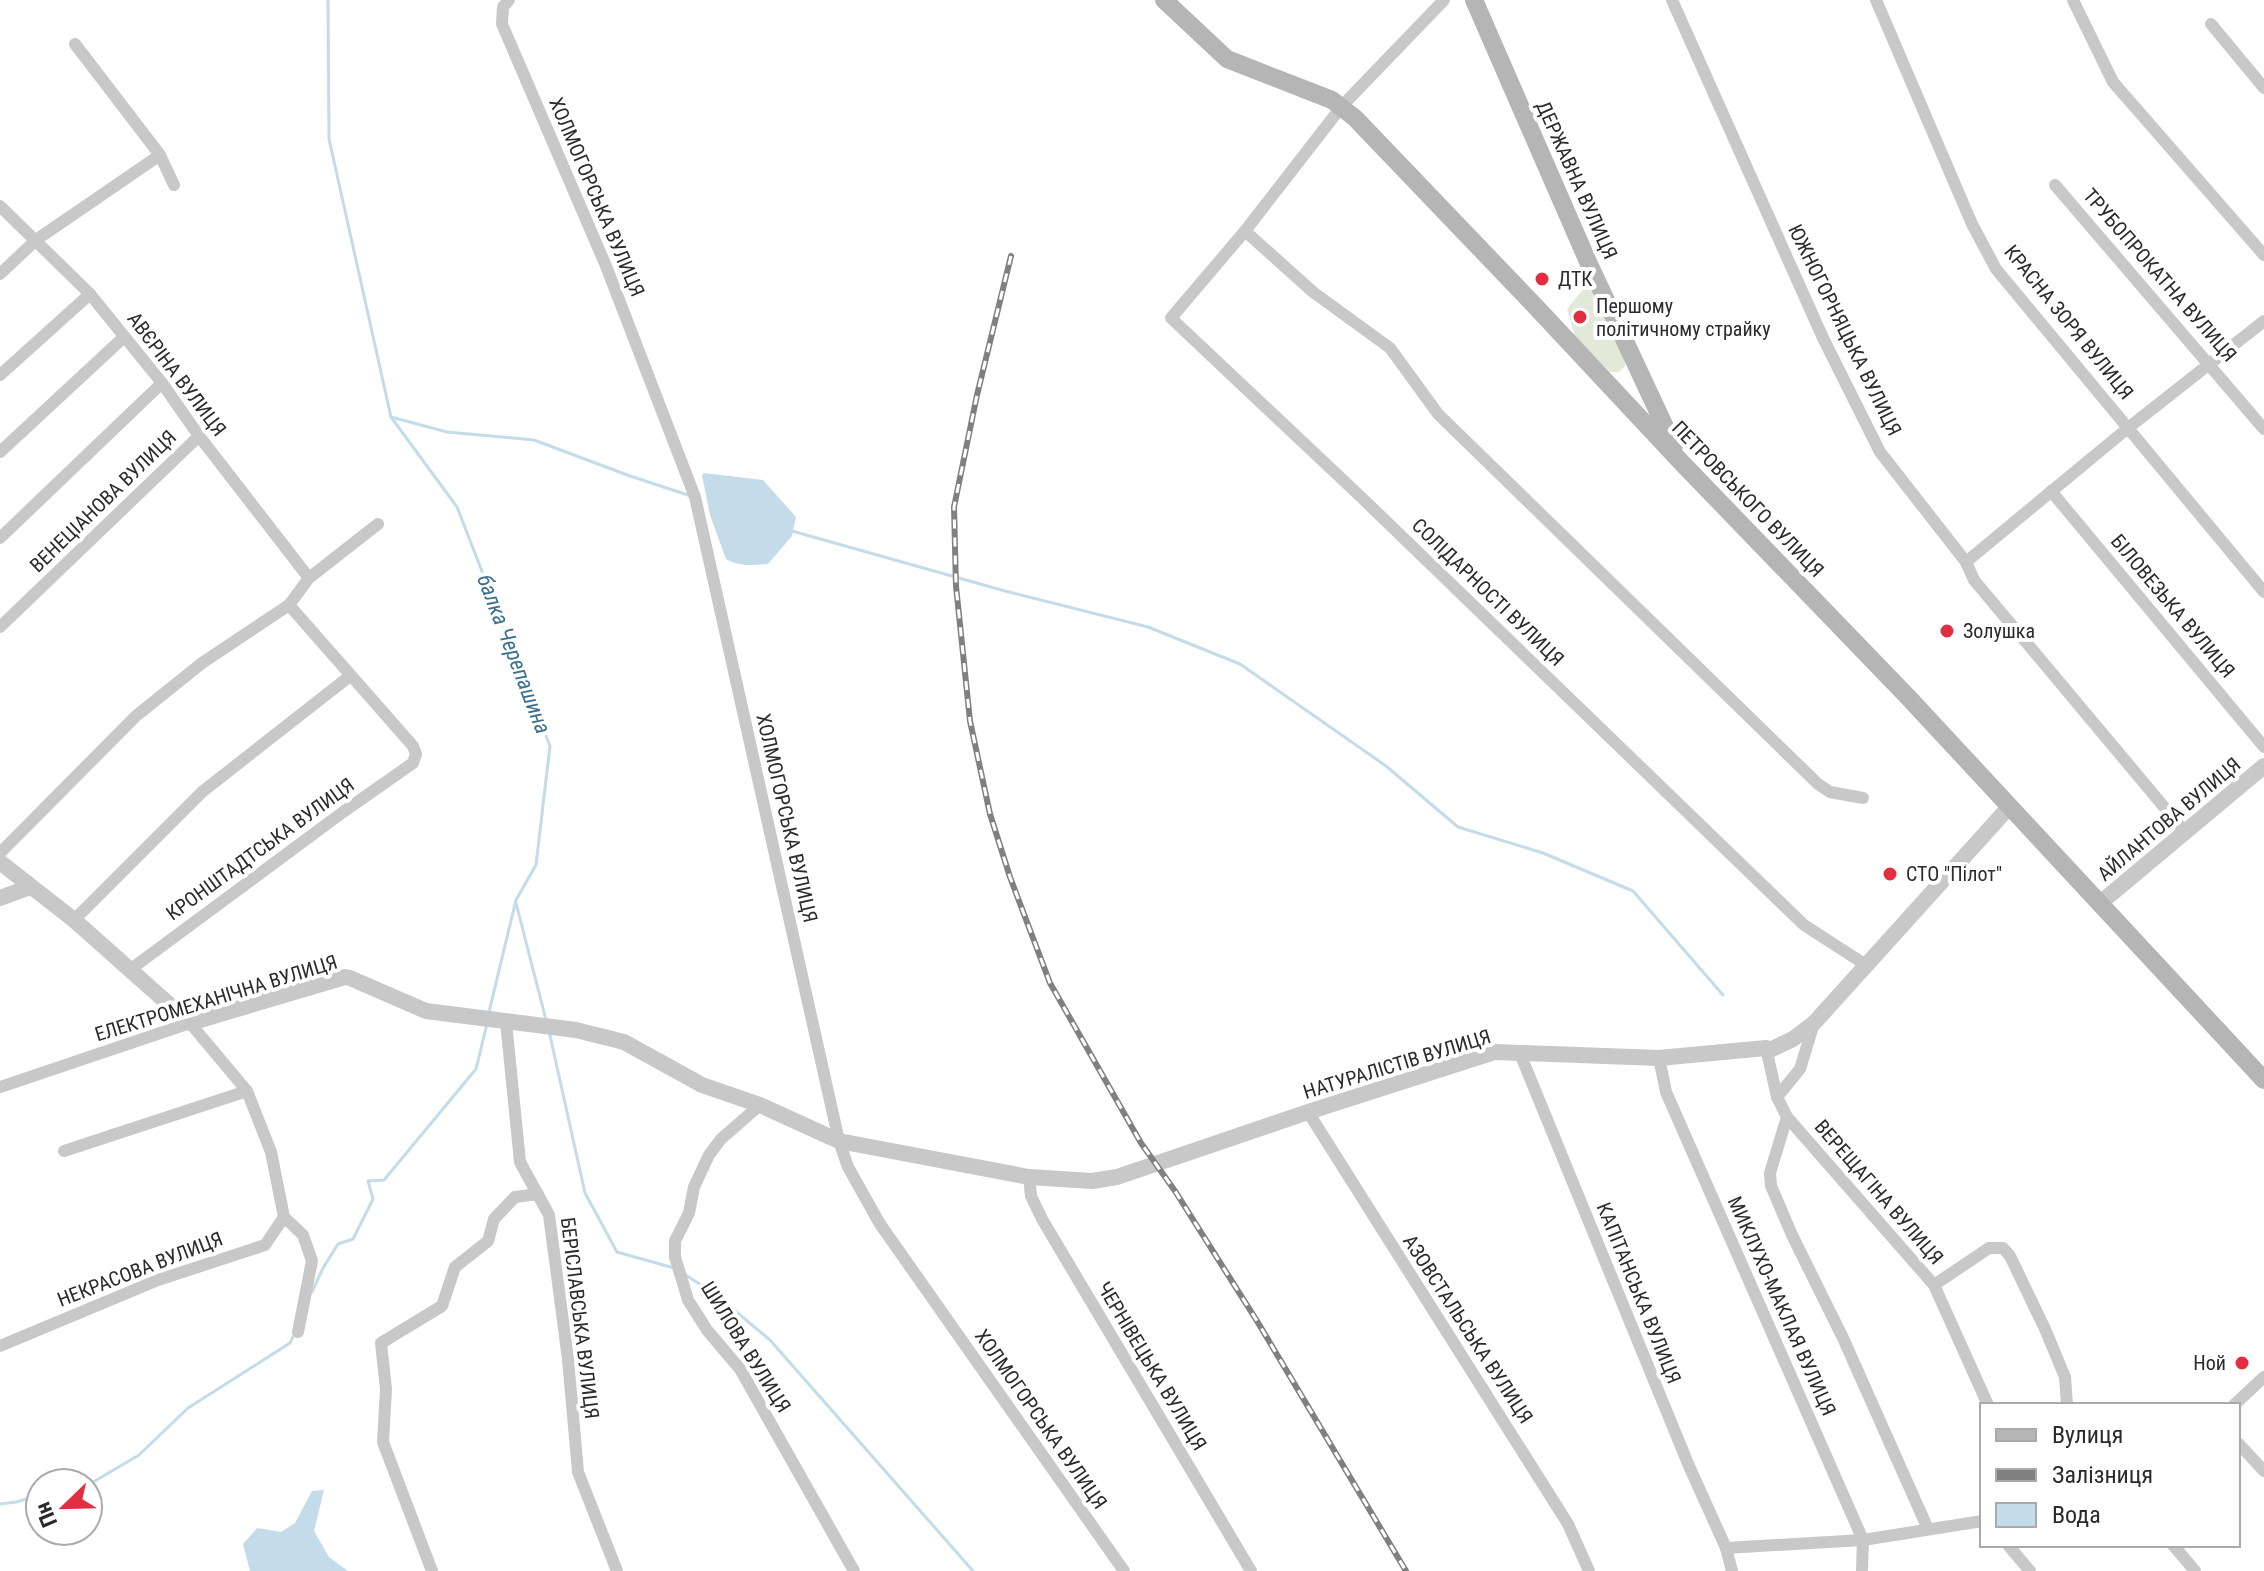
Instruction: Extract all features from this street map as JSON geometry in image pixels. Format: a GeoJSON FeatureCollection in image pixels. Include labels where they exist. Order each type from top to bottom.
{"type":"FeatureCollection","features":[{"type":"Feature","properties":{"kind":"main road","name":"ПЕТРОВСЬКОГО ВУЛИЦЯ"},"geometry":{"type":"LineString","coordinates":[[1164,0],[1227,59],[1342,106],[1899,686],[2264,1080]]}},
{"type":"Feature","properties":{"kind":"main road","name":"ДЕРЖАВНА ВУЛИЦЯ"},"geometry":{"type":"LineString","coordinates":[[1474,0],[1589,264],[1682,463]]}},
{"type":"Feature","properties":{"kind":"street","name":"ХОЛМОГОРСЬКА ВУЛИЦЯ"},"geometry":{"type":"LineString","coordinates":[[509,0],[503,7],[502,24],[606,266],[695,497],[839,1141],[848,1167],[880,1224],[1124,1571]]}},
{"type":"Feature","properties":{"kind":"street","name":"СОЛІДАРНОСТІ ВУЛИЦЯ"},"geometry":{"type":"LineString","coordinates":[[1444,0],[1342,106],[1245,231],[1171,318],[1350,486],[1804,925],[1866,965]]}},
{"type":"Feature","properties":{"kind":"street","name":"ЮЖНОГОРНЯЦЬКА ВУЛИЦЯ"},"geometry":{"type":"LineString","coordinates":[[1672,0],[1823,338],[1880,452],[1966,562],[1974,580],[2185,832]]}},
{"type":"Feature","properties":{"kind":"street","name":"КРАСНА ЗОРЯ ВУЛИЦЯ"},"geometry":{"type":"LineString","coordinates":[[1876,0],[1972,224],[1996,269],[2264,592]]}},
{"type":"Feature","properties":{"kind":"street"},"geometry":{"type":"LineString","coordinates":[[2073,0],[2113,82],[2264,255]]}},
{"type":"Feature","properties":{"kind":"street"},"geometry":{"type":"LineString","coordinates":[[2211,24],[2264,88]]}},
{"type":"Feature","properties":{"kind":"street"},"geometry":{"type":"LineString","coordinates":[[75,44],[160,155],[174,185]]}},
{"type":"Feature","properties":{"kind":"street"},"geometry":{"type":"LineString","coordinates":[[0,274],[36,240],[160,155]]}},
{"type":"Feature","properties":{"kind":"street","name":"ТРУБОПРОКАТНА ВУЛИЦЯ"},"geometry":{"type":"LineString","coordinates":[[2055,185],[2264,429]]}},
{"type":"Feature","properties":{"kind":"street","name":"АВЄРІНА ВУЛИЦЯ"},"geometry":{"type":"LineString","coordinates":[[0,206],[90,294],[162,383],[309,578]]}},
{"type":"Feature","properties":{"kind":"street"},"geometry":{"type":"LineString","coordinates":[[1245,231],[1313,292],[1390,348],[1438,414],[1818,784],[1830,792],[1863,798]]}},
{"type":"Feature","properties":{"kind":"street"},"geometry":{"type":"LineString","coordinates":[[0,375],[90,294]]}},
{"type":"Feature","properties":{"kind":"street"},"geometry":{"type":"LineString","coordinates":[[1966,562],[2264,321]]}},
{"type":"Feature","properties":{"kind":"street"},"geometry":{"type":"LineString","coordinates":[[0,452],[124,337]]}},
{"type":"Feature","properties":{"kind":"street"},"geometry":{"type":"LineString","coordinates":[[0,538],[162,383]]}},
{"type":"Feature","properties":{"kind":"street","name":"ВЕНЕЦІАНОВА ВУЛИЦЯ"},"geometry":{"type":"LineString","coordinates":[[0,627],[199,436]]}},
{"type":"Feature","properties":{"kind":"street","name":"БІЛОВЕЗЬКА ВУЛИЦЯ"},"geometry":{"type":"LineString","coordinates":[[2051,491],[2264,747]]}},
{"type":"Feature","properties":{"kind":"street"},"geometry":{"type":"LineString","coordinates":[[0,853],[136,716],[202,663],[289,605],[309,578],[378,524]]}},
{"type":"Feature","properties":{"kind":"street"},"geometry":{"type":"LineString","coordinates":[[74,920],[202,792],[350,676],[289,605]]}},
{"type":"Feature","properties":{"kind":"street","name":"КРОНШТАДТСЬКА ВУЛИЦЯ"},"geometry":{"type":"LineString","coordinates":[[131,969],[413,763],[416,754],[413,746],[350,676]]}},
{"type":"Feature","properties":{"kind":"street","name":"АЙЛАНТОВА ВУЛИЦЯ"},"geometry":{"type":"LineString","coordinates":[[2099,904],[2264,766]]}},
{"type":"Feature","properties":{"kind":"street","name":"НАТУРАЛІСТІВ ВУЛИЦЯ"},"geometry":{"type":"LineString","coordinates":[[760,1105],[839,1141],[1029,1177],[1092,1181],[1117,1177],[1495,1052],[1659,1058],[1766,1048],[1768,1051],[1793,1039],[1814,1023],[2010,806]]}},
{"type":"Feature","properties":{"kind":"street"},"geometry":{"type":"LineString","coordinates":[[0,862],[74,920],[190,1023],[247,1091],[271,1152],[284,1217],[303,1235],[312,1261],[298,1332]]}},
{"type":"Feature","properties":{"kind":"street"},"geometry":{"type":"LineString","coordinates":[[0,898],[30,887]]}},
{"type":"Feature","properties":{"kind":"street","name":"ЕЛЕКТРОМЕХАНІЧНА ВУЛИЦЯ"},"geometry":{"type":"LineString","coordinates":[[0,1087],[190,1023],[345,977],[426,1011],[576,1030],[624,1042],[702,1085],[760,1105]]}},
{"type":"Feature","properties":{"kind":"street","name":"БЕРІСЛАВСЬКА ВУЛИЦЯ"},"geometry":{"type":"LineString","coordinates":[[506,1022],[520,1162],[549,1215],[568,1359],[578,1472],[617,1571]]}},
{"type":"Feature","properties":{"kind":"street"},"geometry":{"type":"LineString","coordinates":[[1777,1097],[1800,1069],[1814,1023]]}},
{"type":"Feature","properties":{"kind":"street","name":"ВЕРЕЩАГІНА ВУЛИЦЯ"},"geometry":{"type":"LineString","coordinates":[[1766,1048],[1777,1097],[1787,1117],[1934,1285],[1987,1403]]}},
{"type":"Feature","properties":{"kind":"street","name":"КАПІТАНСЬКА ВУЛИЦЯ"},"geometry":{"type":"LineString","coordinates":[[1519,1051],[1689,1466],[1726,1548],[1732,1571]]}},
{"type":"Feature","properties":{"kind":"street","name":"МИКЛУХО-МАКЛАЯ ВУЛИЦЯ"},"geometry":{"type":"LineString","coordinates":[[1659,1058],[1666,1092],[1863,1540],[1862,1571]]}},
{"type":"Feature","properties":{"kind":"street"},"geometry":{"type":"LineString","coordinates":[[64,1151],[247,1091]]}},
{"type":"Feature","properties":{"kind":"street","name":"ШИЛОВА ВУЛИЦЯ"},"geometry":{"type":"LineString","coordinates":[[760,1105],[721,1139],[705,1162],[694,1187],[689,1213],[675,1241],[675,1257],[688,1300],[707,1330],[740,1369],[854,1571]]}},
{"type":"Feature","properties":{"kind":"street","name":"АЗОВСТАЛЬСЬКА ВУЛИЦЯ"},"geometry":{"type":"LineString","coordinates":[[1308,1112],[1568,1524],[1589,1571]]}},
{"type":"Feature","properties":{"kind":"street"},"geometry":{"type":"LineString","coordinates":[[1787,1117],[1770,1173],[1771,1186],[1928,1529]]}},
{"type":"Feature","properties":{"kind":"street","name":"ЧЕРНІВЕЦЬКА ВУЛИЦЯ"},"geometry":{"type":"LineString","coordinates":[[1029,1177],[1031,1196],[1042,1219],[1251,1571]]}},
{"type":"Feature","properties":{"kind":"street"},"geometry":{"type":"LineString","coordinates":[[432,1571],[383,1442],[386,1389],[381,1343],[442,1306],[455,1267],[488,1241],[494,1219],[515,1197],[538,1194]]}},
{"type":"Feature","properties":{"kind":"street","name":"НЕКРАСОВА ВУЛИЦЯ"},"geometry":{"type":"LineString","coordinates":[[0,1346],[158,1280],[265,1245],[284,1217]]}},
{"type":"Feature","properties":{"kind":"street"},"geometry":{"type":"LineString","coordinates":[[1934,1285],[1989,1248],[2003,1248],[2010,1256],[2055,1352],[2065,1377],[2067,1403]]}},
{"type":"Feature","properties":{"kind":"street"},"geometry":{"type":"LineString","coordinates":[[2236,1403],[2264,1377]]}},
{"type":"Feature","properties":{"kind":"street"},"geometry":{"type":"LineString","coordinates":[[2240,1445],[2264,1471]]}},
{"type":"Feature","properties":{"kind":"street"},"geometry":{"type":"LineString","coordinates":[[1726,1548],[1863,1540],[1980,1521]]}},
{"type":"Feature","properties":{"kind":"street"},"geometry":{"type":"LineString","coordinates":[[2010,1547],[2030,1571]]}},
{"type":"Feature","properties":{"kind":"street"},"geometry":{"type":"LineString","coordinates":[[2175,1547],[2195,1571]]}},
{"type":"Feature","properties":{"kind":"green space"},"geometry":{"type":"Polygon","coordinates":[[[1584,288],[1595,294],[1625,360],[1625,366],[1619,372],[1610,372],[1575,337],[1567,309],[1584,288]]]}},
{"type":"Feature","properties":{"kind":"water"},"geometry":{"type":"Polygon","coordinates":[[[704,473],[763,480],[796,517],[792,536],[768,564],[741,564],[726,559],[710,515],[704,473]]]}},
{"type":"Feature","properties":{"kind":"water"},"geometry":{"type":"Polygon","coordinates":[[[324,1490],[314,1531],[329,1557],[348,1571],[250,1571],[243,1544],[257,1528],[281,1532],[295,1523],[312,1491],[324,1490]]]}},
{"type":"Feature","properties":{"kind":"waterway","name":"балка Черепашина"},"geometry":{"type":"LineString","coordinates":[[328,0],[329,139],[391,417],[457,507],[550,746],[536,865],[516,900],[489,1012]]}},
{"type":"Feature","properties":{"kind":"waterway"},"geometry":{"type":"LineString","coordinates":[[391,417],[447,432],[534,440],[691,496]]}},
{"type":"Feature","properties":{"kind":"waterway"},"geometry":{"type":"LineString","coordinates":[[792,531],[1005,591],[1148,627],[1240,664],[1386,766],[1458,827],[1543,853],[1633,891],[1723,995]]}},
{"type":"Feature","properties":{"kind":"waterway"},"geometry":{"type":"LineString","coordinates":[[516,903],[546,1020]]}},
{"type":"Feature","properties":{"kind":"waterway","name":"балка Черепашина"},"geometry":{"type":"LineString","coordinates":[[312,1292],[338,1244],[353,1239],[373,1199],[368,1181],[384,1180],[476,1069],[487,1024]]}},
{"type":"Feature","properties":{"kind":"waterway"},"geometry":{"type":"LineString","coordinates":[[549,1031],[585,1193],[617,1252],[674,1268]]}},
{"type":"Feature","properties":{"kind":"waterway"},"geometry":{"type":"LineString","coordinates":[[684,1274],[715,1294],[770,1340],[973,1571]]}},
{"type":"Feature","properties":{"kind":"waterway","name":"балка Черепашина"},"geometry":{"type":"LineString","coordinates":[[104,1476],[139,1455],[188,1408],[290,1343],[295,1332]]}},
{"type":"Feature","properties":{"kind":"waterway","name":"балка Черепашина"},"geometry":{"type":"LineString","coordinates":[[0,1504],[24,1500]]}},
{"type":"Feature","properties":{"kind":"railway"},"geometry":{"type":"LineString","coordinates":[[1011,256],[954,507],[956,586],[970,721],[990,814],[1050,983],[1141,1143],[1257,1321],[1406,1571]]}},
{"type":"Feature","properties":{"kind":"place","name":"ДТК"},"geometry":{"type":"Point","coordinates":[1542,279]}},
{"type":"Feature","properties":{"kind":"place","name":"Першому політичному страйку"},"geometry":{"type":"Point","coordinates":[1580,317]}},
{"type":"Feature","properties":{"kind":"place","name":"Золушка"},"geometry":{"type":"Point","coordinates":[1947,631]}},
{"type":"Feature","properties":{"kind":"place","name":"СТО \"Пілот\""},"geometry":{"type":"Point","coordinates":[1890,874]}},
{"type":"Feature","properties":{"kind":"place","name":"Ной"},"geometry":{"type":"Point","coordinates":[2242,1363]}}]}
